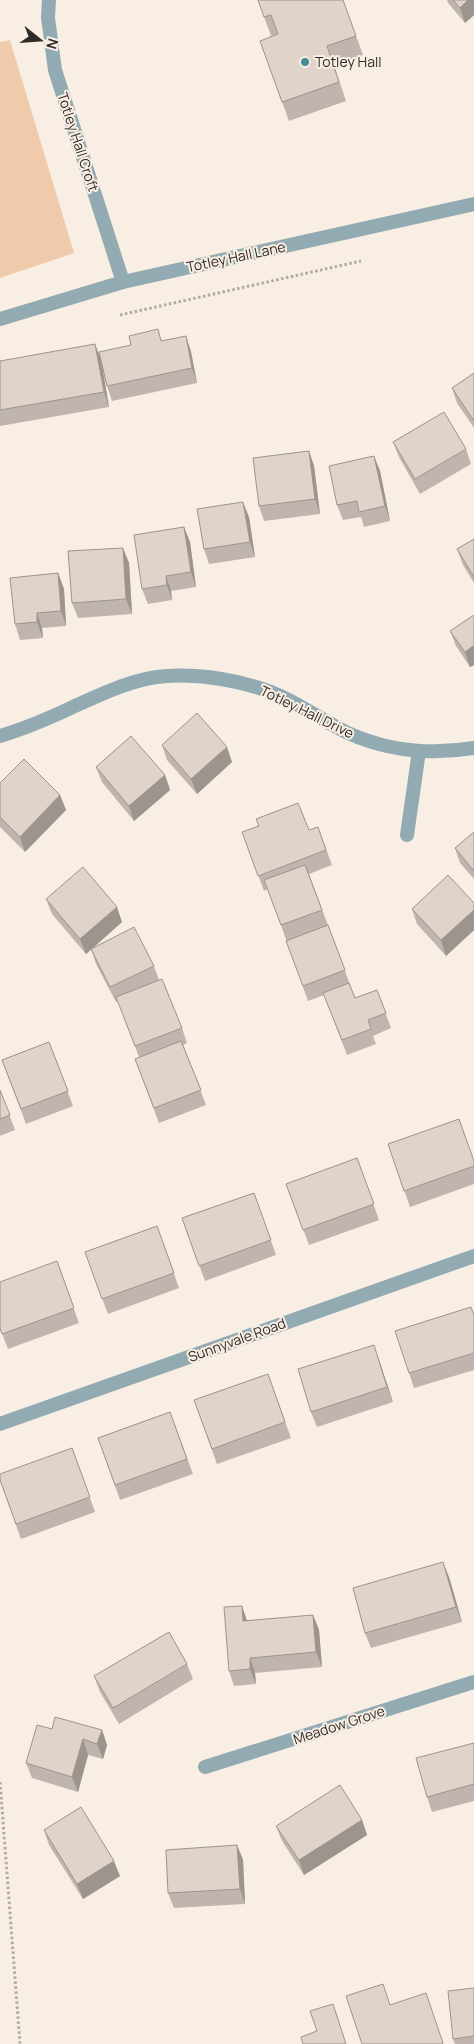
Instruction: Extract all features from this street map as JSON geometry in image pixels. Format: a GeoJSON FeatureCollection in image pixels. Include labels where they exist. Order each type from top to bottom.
{"type":"FeatureCollection","features":[{"type":"Feature","properties":{"kind":"street","name":"Totley Hall Croft"},"geometry":{"type":"LineString","coordinates":[[49,0],[48,18],[54,70],[123,282]]}},
{"type":"Feature","properties":{"kind":"street","name":"Totley Hall Lane"},"geometry":{"type":"LineString","coordinates":[[0,319],[123,282],[474,204]]}},
{"type":"Feature","properties":{"kind":"street","name":"Totley Hall Drive"},"geometry":{"type":"LineString","coordinates":[[0,736],[31,726],[111,690],[141,680],[166,676],[203,677],[241,683],[272,692],[348,733],[381,745],[437,752],[474,748]]}},
{"type":"Feature","properties":{"kind":"street"},"geometry":{"type":"LineString","coordinates":[[407,835],[419,751]]}},
{"type":"Feature","properties":{"kind":"street","name":"Sunnyvale Road"},"geometry":{"type":"LineString","coordinates":[[0,1424],[474,1256]]}},
{"type":"Feature","properties":{"kind":"street","name":"Meadow Grove"},"geometry":{"type":"LineString","coordinates":[[205,1767],[474,1682]]}},
{"type":"Feature","properties":{"kind":"path"},"geometry":{"type":"LineString","coordinates":[[118,316],[368,260]]}},
{"type":"Feature","properties":{"kind":"path"},"geometry":{"type":"LineString","coordinates":[[0,1782],[20,2044]]}},
{"type":"Feature","properties":{"kind":"shaded area"},"geometry":{"type":"Polygon","coordinates":[[[10,40],[74,253],[0,278],[0,42],[10,40]]]}},
{"type":"Feature","properties":{"kind":"building","name":"Totley Hall"},"geometry":{"type":"Polygon","coordinates":[[[258,0],[343,0],[356,36],[327,46],[339,82],[282,102],[260,41],[278,34],[271,15],[264,17],[258,0]]]}},
{"type":"Feature","properties":{"kind":"building"},"geometry":{"type":"Polygon","coordinates":[[[453,0],[468,0],[460,8],[453,0]]]}},
{"type":"Feature","properties":{"kind":"building"},"geometry":{"type":"Polygon","coordinates":[[[158,329],[161,341],[186,336],[192,368],[107,386],[99,352],[131,345],[129,336],[158,329]]]}},
{"type":"Feature","properties":{"kind":"building"},"geometry":{"type":"Polygon","coordinates":[[[95,344],[104,392],[0,410],[0,361],[95,344]]]}},
{"type":"Feature","properties":{"kind":"building"},"geometry":{"type":"Polygon","coordinates":[[[474,373],[474,421],[452,388],[474,373]]]}},
{"type":"Feature","properties":{"kind":"building"},"geometry":{"type":"Polygon","coordinates":[[[444,412],[466,449],[415,479],[393,442],[444,412]]]}},
{"type":"Feature","properties":{"kind":"building"},"geometry":{"type":"Polygon","coordinates":[[[309,451],[315,499],[259,506],[253,458],[309,451]]]}},
{"type":"Feature","properties":{"kind":"building"},"geometry":{"type":"Polygon","coordinates":[[[374,456],[385,506],[359,512],[357,501],[337,505],[329,466],[374,456]]]}},
{"type":"Feature","properties":{"kind":"building"},"geometry":{"type":"Polygon","coordinates":[[[243,502],[250,542],[204,549],[197,509],[243,502]]]}},
{"type":"Feature","properties":{"kind":"building"},"geometry":{"type":"Polygon","coordinates":[[[184,527],[191,572],[166,576],[167,585],[142,589],[134,535],[184,527]]]}},
{"type":"Feature","properties":{"kind":"building"},"geometry":{"type":"Polygon","coordinates":[[[474,539],[474,577],[457,549],[474,539]]]}},
{"type":"Feature","properties":{"kind":"building"},"geometry":{"type":"Polygon","coordinates":[[[123,548],[126,599],[72,603],[68,551],[123,548]]]}},
{"type":"Feature","properties":{"kind":"building"},"geometry":{"type":"Polygon","coordinates":[[[58,573],[61,611],[37,613],[37,622],[15,624],[10,578],[58,573]]]}},
{"type":"Feature","properties":{"kind":"building"},"geometry":{"type":"Polygon","coordinates":[[[474,615],[474,648],[473,646],[465,652],[450,631],[474,615]]]}},
{"type":"Feature","properties":{"kind":"building"},"geometry":{"type":"Polygon","coordinates":[[[197,713],[227,747],[191,779],[162,745],[197,713]]]}},
{"type":"Feature","properties":{"kind":"building"},"geometry":{"type":"Polygon","coordinates":[[[131,736],[165,775],[129,806],[96,767],[131,736]]]}},
{"type":"Feature","properties":{"kind":"building"},"geometry":{"type":"Polygon","coordinates":[[[24,759],[60,795],[20,837],[0,817],[0,783],[24,759]]]}},
{"type":"Feature","properties":{"kind":"building"},"geometry":{"type":"Polygon","coordinates":[[[298,803],[309,830],[318,827],[326,850],[258,876],[242,832],[259,826],[256,819],[298,803]]]}},
{"type":"Feature","properties":{"kind":"building"},"geometry":{"type":"Polygon","coordinates":[[[474,832],[474,871],[455,848],[474,832]]]}},
{"type":"Feature","properties":{"kind":"building"},"geometry":{"type":"Polygon","coordinates":[[[305,865],[322,910],[281,925],[264,880],[305,865]]]}},
{"type":"Feature","properties":{"kind":"building"},"geometry":{"type":"Polygon","coordinates":[[[83,867],[117,907],[80,939],[46,899],[83,867]]]}},
{"type":"Feature","properties":{"kind":"building"},"geometry":{"type":"Polygon","coordinates":[[[448,875],[474,903],[474,910],[441,940],[412,909],[448,875]]]}},
{"type":"Feature","properties":{"kind":"building"},"geometry":{"type":"Polygon","coordinates":[[[328,925],[345,970],[303,986],[286,941],[328,925]]]}},
{"type":"Feature","properties":{"kind":"building"},"geometry":{"type":"Polygon","coordinates":[[[134,927],[154,966],[110,987],[91,949],[134,927]]]}},
{"type":"Feature","properties":{"kind":"building"},"geometry":{"type":"Polygon","coordinates":[[[162,979],[182,1028],[135,1046],[116,997],[162,979]]]}},
{"type":"Feature","properties":{"kind":"building"},"geometry":{"type":"Polygon","coordinates":[[[349,983],[355,998],[377,990],[386,1013],[368,1020],[371,1029],[342,1040],[323,993],[349,983]]]}},
{"type":"Feature","properties":{"kind":"building"},"geometry":{"type":"Polygon","coordinates":[[[181,1041],[201,1090],[154,1108],[135,1059],[181,1041]]]}},
{"type":"Feature","properties":{"kind":"building"},"geometry":{"type":"Polygon","coordinates":[[[49,1042],[68,1091],[21,1109],[2,1060],[49,1042]]]}},
{"type":"Feature","properties":{"kind":"building"},"geometry":{"type":"Polygon","coordinates":[[[0,1090],[10,1115],[0,1119],[0,1090]]]}},
{"type":"Feature","properties":{"kind":"building"},"geometry":{"type":"Polygon","coordinates":[[[459,1119],[474,1161],[474,1166],[404,1191],[388,1144],[459,1119]]]}},
{"type":"Feature","properties":{"kind":"building"},"geometry":{"type":"Polygon","coordinates":[[[357,1158],[374,1204],[303,1230],[286,1184],[357,1158]]]}},
{"type":"Feature","properties":{"kind":"building"},"geometry":{"type":"Polygon","coordinates":[[[254,1193],[271,1240],[199,1266],[182,1218],[254,1193]]]}},
{"type":"Feature","properties":{"kind":"building"},"geometry":{"type":"Polygon","coordinates":[[[157,1226],[174,1273],[102,1299],[85,1252],[157,1226]]]}},
{"type":"Feature","properties":{"kind":"building"},"geometry":{"type":"Polygon","coordinates":[[[57,1261],[74,1308],[2,1334],[0,1328],[0,1282],[57,1261]]]}},
{"type":"Feature","properties":{"kind":"building"},"geometry":{"type":"Polygon","coordinates":[[[471,1307],[474,1315],[474,1353],[409,1373],[395,1331],[471,1307]]]}},
{"type":"Feature","properties":{"kind":"building"},"geometry":{"type":"Polygon","coordinates":[[[374,1345],[387,1387],[311,1412],[298,1369],[374,1345]]]}},
{"type":"Feature","properties":{"kind":"building"},"geometry":{"type":"Polygon","coordinates":[[[268,1374],[285,1422],[212,1449],[194,1400],[268,1374]]]}},
{"type":"Feature","properties":{"kind":"building"},"geometry":{"type":"Polygon","coordinates":[[[170,1412],[187,1459],[115,1485],[98,1438],[170,1412]]]}},
{"type":"Feature","properties":{"kind":"building"},"geometry":{"type":"Polygon","coordinates":[[[72,1448],[90,1497],[16,1524],[0,1480],[0,1474],[72,1448]]]}},
{"type":"Feature","properties":{"kind":"building"},"geometry":{"type":"Polygon","coordinates":[[[443,1562],[456,1607],[365,1633],[353,1588],[443,1562]]]}},
{"type":"Feature","properties":{"kind":"building"},"geometry":{"type":"Polygon","coordinates":[[[242,1606],[243,1621],[313,1615],[316,1652],[250,1658],[250,1669],[229,1671],[224,1607],[242,1606]]]}},
{"type":"Feature","properties":{"kind":"building"},"geometry":{"type":"Polygon","coordinates":[[[169,1632],[187,1664],[113,1708],[94,1676],[169,1632]]]}},
{"type":"Feature","properties":{"kind":"building"},"geometry":{"type":"Polygon","coordinates":[[[55,1717],[102,1730],[97,1744],[83,1739],[72,1777],[26,1763],[37,1725],[52,1729],[55,1717]]]}},
{"type":"Feature","properties":{"kind":"building"},"geometry":{"type":"Polygon","coordinates":[[[474,1743],[474,1784],[427,1797],[416,1758],[474,1743]]]}},
{"type":"Feature","properties":{"kind":"building"},"geometry":{"type":"Polygon","coordinates":[[[340,1785],[362,1820],[299,1860],[276,1826],[340,1785]]]}},
{"type":"Feature","properties":{"kind":"building"},"geometry":{"type":"Polygon","coordinates":[[[81,1807],[114,1861],[77,1884],[44,1830],[81,1807]]]}},
{"type":"Feature","properties":{"kind":"building"},"geometry":{"type":"Polygon","coordinates":[[[237,1845],[240,1889],[168,1893],[166,1850],[237,1845]]]}},
{"type":"Feature","properties":{"kind":"building"},"geometry":{"type":"Polygon","coordinates":[[[383,1984],[390,2005],[426,1993],[443,2043],[362,2044],[346,1996],[383,1984]]]}},
{"type":"Feature","properties":{"kind":"building"},"geometry":{"type":"Polygon","coordinates":[[[474,1988],[474,2036],[453,2039],[448,1991],[474,1988]]]}},
{"type":"Feature","properties":{"kind":"building"},"geometry":{"type":"Polygon","coordinates":[[[333,2004],[346,2044],[303,2044],[301,2037],[317,2031],[310,2011],[333,2004]]]}},
{"type":"Feature","properties":{"kind":"place","name":"Totley Hall"},"geometry":{"type":"Point","coordinates":[305,62]}}]}
